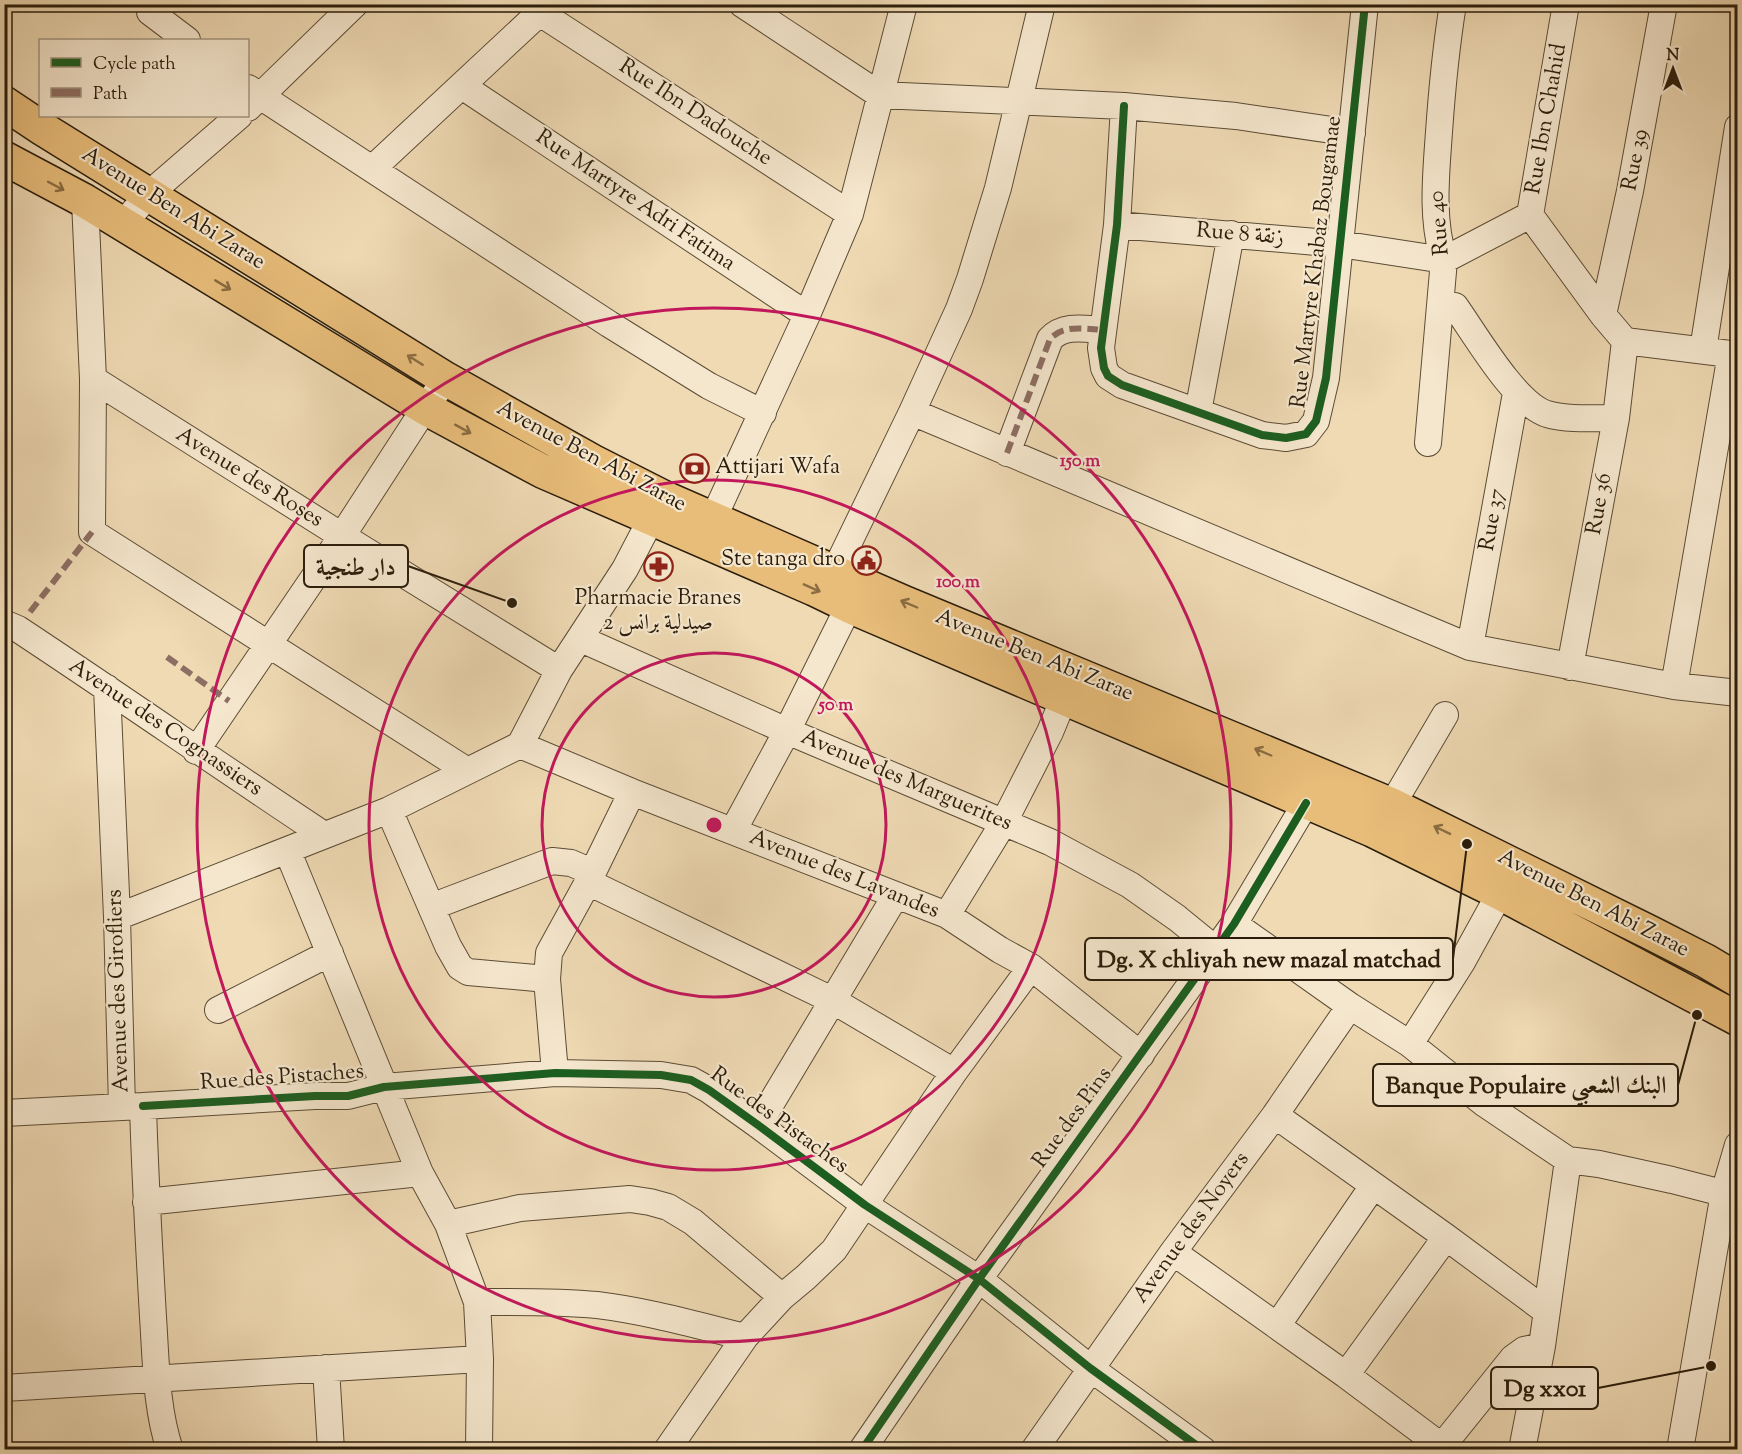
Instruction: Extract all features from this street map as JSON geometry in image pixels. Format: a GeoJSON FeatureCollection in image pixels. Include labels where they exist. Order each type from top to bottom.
{"type":"FeatureCollection","features":[{"type":"Feature","properties":{"kind":"main road","name":"Avenue Ben Abi Zarae"},"geometry":{"type":"LineString","coordinates":[[4,103],[446,379],[592,461],[657,509]]}},
{"type":"Feature","properties":{"kind":"main road","name":"Avenue Ben Abi Zarae"},"geometry":{"type":"LineString","coordinates":[[4,158],[85,201],[425,408],[542,471],[657,509],[710,531],[834,573],[1392,805],[1707,961],[1737,980]]}},
{"type":"Feature","properties":{"kind":"main road","name":"Avenue Ben Abi Zarae"},"geometry":{"type":"LineString","coordinates":[[710,531],[849,606],[1418,851],[1737,1019]]}},
{"type":"Feature","properties":{"kind":"street"},"geometry":{"type":"LineString","coordinates":[[355,4],[251,98],[372,169],[609,324],[709,386],[763,413]]}},
{"type":"Feature","properties":{"kind":"street"},"geometry":{"type":"LineString","coordinates":[[710,531],[850,214],[904,4]]}},
{"type":"Feature","properties":{"kind":"street"},"geometry":{"type":"LineString","coordinates":[[834,573],[912,412],[959,309],[970,279],[998,188],[1042,4]]}},
{"type":"Feature","properties":{"kind":"street","name":"Rue Martyre Khabaz Bougamae"},"geometry":{"type":"LineString","coordinates":[[1124,106],[1117,225],[1103,330],[1102,359],[1108,376],[1122,385],[1254,433],[1286,438],[1306,434],[1316,421],[1326,378],[1365,4]]}},
{"type":"Feature","properties":{"kind":"street","name":"Rue 40"},"geometry":{"type":"LineString","coordinates":[[1428,443],[1444,260],[1438,242],[1435,196],[1445,55],[1453,4]]}},
{"type":"Feature","properties":{"kind":"street","name":"Rue Ibn Chahid"},"geometry":{"type":"LineString","coordinates":[[1566,4],[1530,215],[1603,315],[1625,340]]}},
{"type":"Feature","properties":{"kind":"street","name":"Rue 39"},"geometry":{"type":"LineString","coordinates":[[1603,315],[1630,191],[1664,4]]}},
{"type":"Feature","properties":{"kind":"street"},"geometry":{"type":"LineString","coordinates":[[153,8],[186,39]]}},
{"type":"Feature","properties":{"kind":"street"},"geometry":{"type":"LineString","coordinates":[[372,169],[545,9]]}},
{"type":"Feature","properties":{"kind":"street","name":"Rue Ibn Dadouche"},"geometry":{"type":"LineString","coordinates":[[545,9],[850,214]]}},
{"type":"Feature","properties":{"kind":"street"},"geometry":{"type":"LineString","coordinates":[[757,9],[880,95],[1124,106],[1236,116],[1352,133]]}},
{"type":"Feature","properties":{"kind":"street","name":"Rue Martyre Adri Fatima"},"geometry":{"type":"LineString","coordinates":[[462,86],[807,315]]}},
{"type":"Feature","properties":{"kind":"street"},"geometry":{"type":"LineString","coordinates":[[123,224],[149,194],[238,117]]}},
{"type":"Feature","properties":{"kind":"street"},"geometry":{"type":"LineString","coordinates":[[1703,351],[1737,128]]}},
{"type":"Feature","properties":{"kind":"street"},"geometry":{"type":"LineString","coordinates":[[85,201],[93,379],[92,532],[466,770]]}},
{"type":"Feature","properties":{"kind":"street"},"geometry":{"type":"LineString","coordinates":[[1444,260],[1530,215]]}},
{"type":"Feature","properties":{"kind":"street","name":"Rue 8 زنقة"},"geometry":{"type":"LineString","coordinates":[[1117,225],[1340,244],[1444,260]]}},
{"type":"Feature","properties":{"kind":"street"},"geometry":{"type":"LineString","coordinates":[[1198,412],[1231,234]]}},
{"type":"Feature","properties":{"kind":"street"},"geometry":{"type":"LineString","coordinates":[[1455,306],[1516,393],[1533,407],[1548,414],[1570,417],[1616,418]]}},
{"type":"Feature","properties":{"kind":"street"},"geometry":{"type":"LineString","coordinates":[[1007,453],[1053,336],[1065,329],[1103,330]]}},
{"type":"Feature","properties":{"kind":"street"},"geometry":{"type":"LineString","coordinates":[[1625,340],[1734,355],[1674,686]]}},
{"type":"Feature","properties":{"kind":"street","name":"Rue 36"},"geometry":{"type":"LineString","coordinates":[[1570,667],[1616,418],[1625,340]]}},
{"type":"Feature","properties":{"kind":"street","name":"Avenue des Roses"},"geometry":{"type":"LineString","coordinates":[[93,379],[559,670]]}},
{"type":"Feature","properties":{"kind":"street"},"geometry":{"type":"LineString","coordinates":[[196,751],[446,379]]}},
{"type":"Feature","properties":{"kind":"street","name":"Rue 37"},"geometry":{"type":"LineString","coordinates":[[1470,647],[1516,393]]}},
{"type":"Feature","properties":{"kind":"street"},"geometry":{"type":"LineString","coordinates":[[912,412],[1470,647],[1674,686],[1737,693]]}},
{"type":"Feature","properties":{"kind":"street"},"geometry":{"type":"LineString","coordinates":[[117,917],[288,852],[324,835],[389,810],[520,745],[559,670],[625,568],[657,509]]}},
{"type":"Feature","properties":{"kind":"street"},"geometry":{"type":"LineString","coordinates":[[733,831],[787,731],[849,606]]}},
{"type":"Feature","properties":{"kind":"street","name":"Avenue des Cognassiers"},"geometry":{"type":"LineString","coordinates":[[4,623],[18,629],[196,751],[324,835]]}},
{"type":"Feature","properties":{"kind":"street","name":"Avenue des Marguerites"},"geometry":{"type":"LineString","coordinates":[[581,639],[787,731],[1050,842],[1130,885],[1177,918],[1215,949]]}},
{"type":"Feature","properties":{"kind":"street","name":"Avenue des Girofliers"},"geometry":{"type":"LineString","coordinates":[[107,688],[117,917],[133,1106],[146,1202],[157,1378],[166,1438],[170,1449]]}},
{"type":"Feature","properties":{"kind":"street"},"geometry":{"type":"LineString","coordinates":[[947,915],[1004,822],[1050,732],[1064,698]]}},
{"type":"Feature","properties":{"kind":"street"},"geometry":{"type":"LineString","coordinates":[[1392,805],[1446,715]]}},
{"type":"Feature","properties":{"kind":"street","name":"Avenue des Lavandes"},"geometry":{"type":"LineString","coordinates":[[520,745],[632,792],[947,915],[1000,950],[1031,967],[1142,1055]]}},
{"type":"Feature","properties":{"kind":"street"},"geometry":{"type":"LineString","coordinates":[[555,1073],[547,979],[549,953],[632,792]]}},
{"type":"Feature","properties":{"kind":"street","name":"Rue des Pins"},"geometry":{"type":"LineString","coordinates":[[862,1449],[979,1279],[1234,924],[1306,803]]}},
{"type":"Feature","properties":{"kind":"street"},"geometry":{"type":"LineString","coordinates":[[389,810],[453,958],[460,967],[468,972],[547,979]]}},
{"type":"Feature","properties":{"kind":"street"},"geometry":{"type":"LineString","coordinates":[[288,852],[420,1173],[448,1224],[477,1302],[480,1359],[479,1449]]}},
{"type":"Feature","properties":{"kind":"street"},"geometry":{"type":"LineString","coordinates":[[431,907],[552,861],[572,863],[590,877],[832,1000],[954,1072]]}},
{"type":"Feature","properties":{"kind":"street"},"geometry":{"type":"LineString","coordinates":[[1410,1044],[1462,962],[1500,893]]}},
{"type":"Feature","properties":{"kind":"street"},"geometry":{"type":"LineString","coordinates":[[758,1125],[896,894]]}},
{"type":"Feature","properties":{"kind":"street"},"geometry":{"type":"LineString","coordinates":[[1234,924],[1350,1006],[1410,1044],[1485,1104],[1568,1160],[1672,1179],[1731,1195]]}},
{"type":"Feature","properties":{"kind":"street"},"geometry":{"type":"LineString","coordinates":[[219,1010],[330,953]]}},
{"type":"Feature","properties":{"kind":"street"},"geometry":{"type":"LineString","coordinates":[[667,1449],[745,1337],[782,1297],[834,1250],[954,1072],[1031,967]]}},
{"type":"Feature","properties":{"kind":"street","name":"Avenue des Noyers"},"geometry":{"type":"LineString","coordinates":[[1034,1449],[1173,1252],[1275,1115],[1350,1006]]}},
{"type":"Feature","properties":{"kind":"street","name":"Rue des Pistaches"},"geometry":{"type":"LineString","coordinates":[[4,1113],[348,1096],[384,1087],[555,1073],[661,1075],[691,1080],[758,1125],[865,1205],[979,1279],[1090,1368],[1203,1449]]}},
{"type":"Feature","properties":{"kind":"street"},"geometry":{"type":"LineString","coordinates":[[1275,1115],[1446,1236],[1546,1311]]}},
{"type":"Feature","properties":{"kind":"street"},"geometry":{"type":"LineString","coordinates":[[1680,1449],[1731,1195],[1737,1145]]}},
{"type":"Feature","properties":{"kind":"street"},"geometry":{"type":"LineString","coordinates":[[1521,1449],[1542,1346],[1568,1160]]}},
{"type":"Feature","properties":{"kind":"street"},"geometry":{"type":"LineString","coordinates":[[146,1202],[420,1173]]}},
{"type":"Feature","properties":{"kind":"street"},"geometry":{"type":"LineString","coordinates":[[1277,1326],[1373,1186]]}},
{"type":"Feature","properties":{"kind":"street"},"geometry":{"type":"LineString","coordinates":[[448,1224],[520,1208],[630,1199],[650,1202],[668,1207],[693,1222],[782,1297]]}},
{"type":"Feature","properties":{"kind":"street"},"geometry":{"type":"LineString","coordinates":[[1346,1375],[1446,1236]]}},
{"type":"Feature","properties":{"kind":"street"},"geometry":{"type":"LineString","coordinates":[[1173,1252],[1346,1375],[1440,1448],[1513,1358],[1524,1350],[1542,1346]]}},
{"type":"Feature","properties":{"kind":"street"},"geometry":{"type":"LineString","coordinates":[[477,1302],[597,1305],[668,1317],[745,1337]]}},
{"type":"Feature","properties":{"kind":"street"},"geometry":{"type":"LineString","coordinates":[[4,1388],[480,1359]]}},
{"type":"Feature","properties":{"kind":"street"},"geometry":{"type":"LineString","coordinates":[[326,1368],[331,1449]]}},
{"type":"Feature","properties":{"kind":"marked path"},"geometry":{"type":"LineString","coordinates":[[1007,453],[1050,339],[1068,329],[1103,330]]}},
{"type":"Feature","properties":{"kind":"marked path"},"geometry":{"type":"LineString","coordinates":[[30,612],[92,532]]}},
{"type":"Feature","properties":{"kind":"marked path"},"geometry":{"type":"LineString","coordinates":[[167,657],[229,701]]}},
{"type":"Feature","properties":{"kind":"cycle path"},"geometry":{"type":"LineString","coordinates":[[1124,106],[1117,225],[1101,348],[1104,368],[1108,376],[1122,385],[1262,435],[1286,438],[1306,434],[1316,421],[1326,378],[1365,4]]}},
{"type":"Feature","properties":{"kind":"cycle path"},"geometry":{"type":"LineString","coordinates":[[862,1450],[979,1279],[1234,924],[1306,803]]}},
{"type":"Feature","properties":{"kind":"cycle path"},"geometry":{"type":"LineString","coordinates":[[143,1106],[348,1096],[384,1087],[555,1073],[661,1075],[691,1080],[758,1125],[865,1205],[979,1279],[1090,1368],[1203,1450]]}},
{"type":"Feature","properties":{"kind":"place","name":"Attijari Wafa"},"geometry":{"type":"Point","coordinates":[694,468]}},
{"type":"Feature","properties":{"kind":"place","name":"Ste tanga dro"},"geometry":{"type":"Point","coordinates":[866,560]}},
{"type":"Feature","properties":{"kind":"place","name":"Pharmacie Branes 2 صيدلية برانس"},"geometry":{"type":"Point","coordinates":[658,567]}},
{"type":"Feature","properties":{"kind":"place","name":"دار طنجية"},"geometry":{"type":"Point","coordinates":[512,603]}},
{"type":"Feature","properties":{"kind":"place","name":"Dg. X chliyah new mazal matchad"},"geometry":{"type":"Point","coordinates":[1467,844]}},
{"type":"Feature","properties":{"kind":"place","name":"Banque Populaire البنك الشعبي"},"geometry":{"type":"Point","coordinates":[1697,1015]}},
{"type":"Feature","properties":{"kind":"place","name":"Dg xx01"},"geometry":{"type":"Point","coordinates":[1711,1366]}}]}
